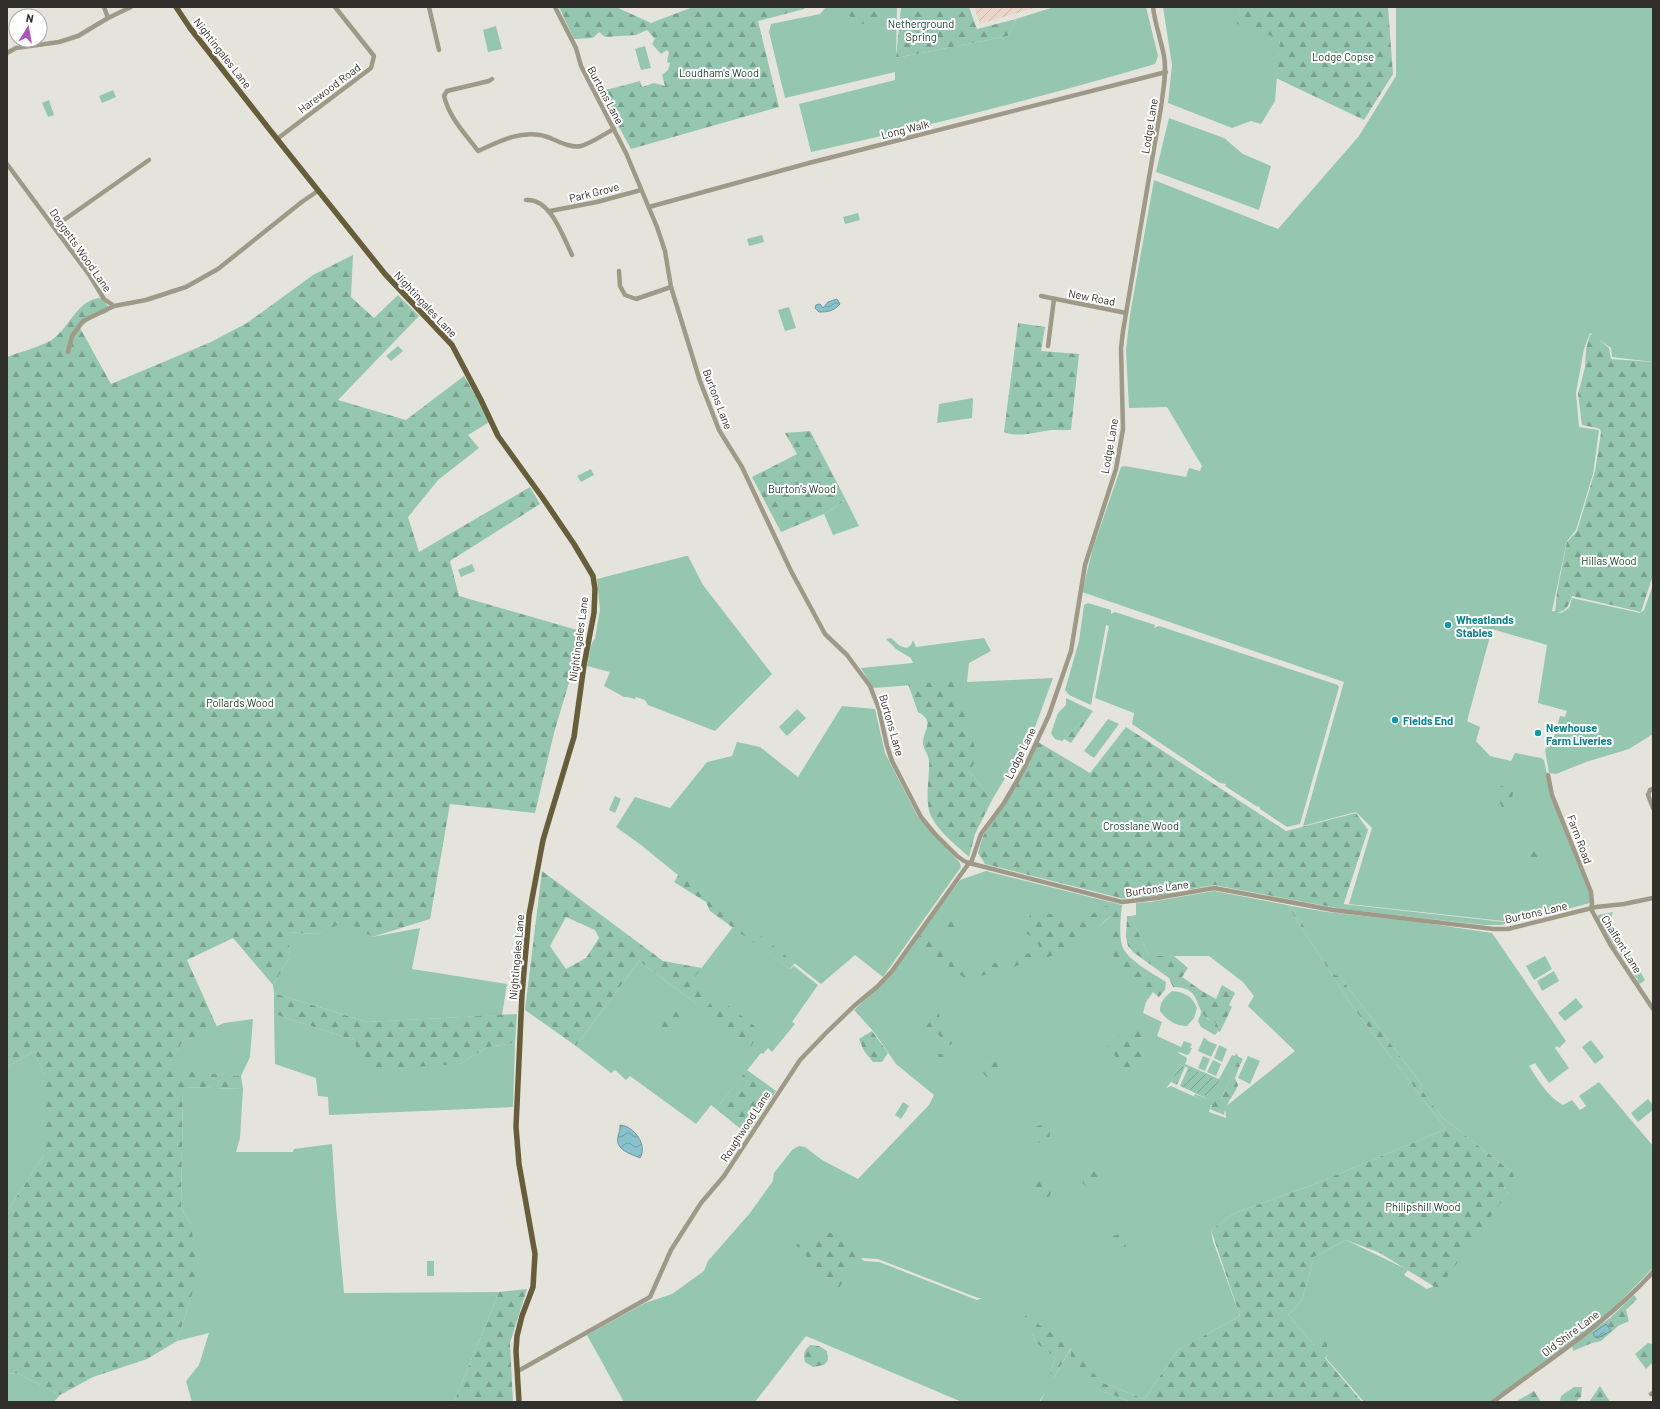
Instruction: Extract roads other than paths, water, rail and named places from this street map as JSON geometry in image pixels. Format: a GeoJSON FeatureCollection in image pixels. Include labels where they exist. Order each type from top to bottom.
{"type":"FeatureCollection","features":[{"type":"Feature","properties":{"kind":"main road","name":"Nightingales Lane"},"geometry":{"type":"LineString","coordinates":[[176,7],[190,28],[385,274],[452,345],[498,436],[574,544],[593,576],[595,589],[594,612],[584,665],[574,737],[543,840],[529,914],[519,1032],[516,1127],[519,1164],[535,1254],[533,1288],[522,1316],[517,1336],[516,1352],[519,1402]]}},
{"type":"Feature","properties":{"kind":"street"},"geometry":{"type":"LineString","coordinates":[[104,7],[108,18]]}},
{"type":"Feature","properties":{"kind":"street"},"geometry":{"type":"LineString","coordinates":[[7,53],[16,48],[59,42],[78,36],[108,18],[131,7]]}},
{"type":"Feature","properties":{"kind":"street","name":"Harewood Road"},"geometry":{"type":"LineString","coordinates":[[277,139],[371,68],[374,56],[335,7]]}},
{"type":"Feature","properties":{"kind":"street"},"geometry":{"type":"LineString","coordinates":[[429,7],[439,50]]}},
{"type":"Feature","properties":{"kind":"street","name":"Burtons Lane"},"geometry":{"type":"LineString","coordinates":[[555,7],[576,48],[581,66],[626,153],[657,226],[665,252],[671,287],[700,381],[719,430],[752,487],[791,571],[825,634],[847,655],[870,686],[880,709],[887,746],[892,761],[921,817],[935,834],[957,856],[970,863],[1122,902],[1214,888],[1333,910],[1494,929],[1508,929],[1591,909],[1653,898]]}},
{"type":"Feature","properties":{"kind":"street","name":"Lodge Lane"},"geometry":{"type":"LineString","coordinates":[[970,863],[981,834],[1004,803],[1025,767],[1051,708],[1071,651],[1084,565],[1116,470],[1123,429],[1121,348],[1166,72],[1153,7]]}},
{"type":"Feature","properties":{"kind":"street","name":"Long Walk"},"geometry":{"type":"LineString","coordinates":[[648,207],[809,163],[1166,72]]}},
{"type":"Feature","properties":{"kind":"street"},"geometry":{"type":"LineString","coordinates":[[478,156],[478,150],[447,109],[444,96],[447,92],[492,79]]}},
{"type":"Feature","properties":{"kind":"street"},"geometry":{"type":"LineString","coordinates":[[478,150],[508,138],[522,135],[540,135],[572,146],[581,146],[614,129]]}},
{"type":"Feature","properties":{"kind":"street"},"geometry":{"type":"LineString","coordinates":[[54,227],[149,160]]}},
{"type":"Feature","properties":{"kind":"street","name":"Doggetts Wood Lane"},"geometry":{"type":"LineString","coordinates":[[7,164],[90,276],[104,299],[114,306],[146,300],[186,287],[218,269],[303,201],[318,191]]}},
{"type":"Feature","properties":{"kind":"street","name":"Park Grove"},"geometry":{"type":"LineString","coordinates":[[550,211],[597,202],[641,190]]}},
{"type":"Feature","properties":{"kind":"street"},"geometry":{"type":"LineString","coordinates":[[526,200],[533,199],[550,211],[572,255]]}},
{"type":"Feature","properties":{"kind":"street"},"geometry":{"type":"LineString","coordinates":[[619,271],[620,286],[625,295],[636,299],[671,287]]}},
{"type":"Feature","properties":{"kind":"street","name":"New Road"},"geometry":{"type":"LineString","coordinates":[[1041,296],[1126,313]]}},
{"type":"Feature","properties":{"kind":"street","name":"New Road"},"geometry":{"type":"LineString","coordinates":[[1048,346],[1054,299]]}},
{"type":"Feature","properties":{"kind":"street"},"geometry":{"type":"LineString","coordinates":[[68,352],[72,336],[83,321],[114,306]]}},
{"type":"Feature","properties":{"kind":"street","name":"Farm Road"},"geometry":{"type":"LineString","coordinates":[[1548,775],[1552,795],[1591,892],[1591,909]]}},
{"type":"Feature","properties":{"kind":"street"},"geometry":{"type":"LineString","coordinates":[[1653,788],[1650,790],[1648,795],[1653,808]]}},
{"type":"Feature","properties":{"kind":"street","name":"Roughwood Lane"},"geometry":{"type":"LineString","coordinates":[[518,1371],[650,1297],[672,1250],[701,1203],[724,1176],[800,1060],[826,1033],[854,1006],[878,986],[892,971],[970,863]]}},
{"type":"Feature","properties":{"kind":"street","name":"Chalfont Lane"},"geometry":{"type":"LineString","coordinates":[[1591,909],[1610,944],[1653,1008]]}},
{"type":"Feature","properties":{"kind":"street","name":"Old Shire Lane"},"geometry":{"type":"LineString","coordinates":[[1492,1402],[1597,1325],[1633,1294],[1653,1272]]}},
{"type":"Feature","properties":{"kind":"water"},"geometry":{"type":"Polygon","coordinates":[[[837,299],[840,304],[831,311],[819,312],[815,308],[816,305],[820,304],[823,308],[828,302],[837,299]]]}},
{"type":"Feature","properties":{"kind":"water"},"geometry":{"type":"Polygon","coordinates":[[[620,1125],[625,1126],[635,1132],[641,1142],[642,1153],[640,1158],[624,1151],[619,1145],[618,1137],[620,1125]]]}},
{"type":"Feature","properties":{"kind":"water"},"geometry":{"type":"Polygon","coordinates":[[[1606,1324],[1611,1331],[1598,1338],[1595,1337],[1593,1333],[1606,1324]]]}},
{"type":"Feature","properties":{"kind":"place","name":"Wheatlands Stables"},"geometry":{"type":"Point","coordinates":[1448,625]}},
{"type":"Feature","properties":{"kind":"place","name":"Fields End"},"geometry":{"type":"Point","coordinates":[1395,720]}},
{"type":"Feature","properties":{"kind":"place","name":"Newhouse Farm Liveries"},"geometry":{"type":"Point","coordinates":[1538,733]}},
{"type":"Feature","properties":{"kind":"park label","name":"Netherground Spring"},"geometry":{"type":"Point","coordinates":[921,29]}},
{"type":"Feature","properties":{"kind":"park label","name":"Lodge Copse"},"geometry":{"type":"Point","coordinates":[1343,56]}},
{"type":"Feature","properties":{"kind":"park label","name":"Loudham's Wood"},"geometry":{"type":"Point","coordinates":[719,72]}},
{"type":"Feature","properties":{"kind":"park label","name":"Burton's Wood"},"geometry":{"type":"Point","coordinates":[802,488]}},
{"type":"Feature","properties":{"kind":"park label","name":"Hillas Wood"},"geometry":{"type":"Point","coordinates":[1609,560]}},
{"type":"Feature","properties":{"kind":"park label","name":"Pollards Wood"},"geometry":{"type":"Point","coordinates":[240,702]}},
{"type":"Feature","properties":{"kind":"park label","name":"Crosslane Wood"},"geometry":{"type":"Point","coordinates":[1141,825]}},
{"type":"Feature","properties":{"kind":"park label","name":"Philipshill Wood"},"geometry":{"type":"Point","coordinates":[1423,1206]}}]}
